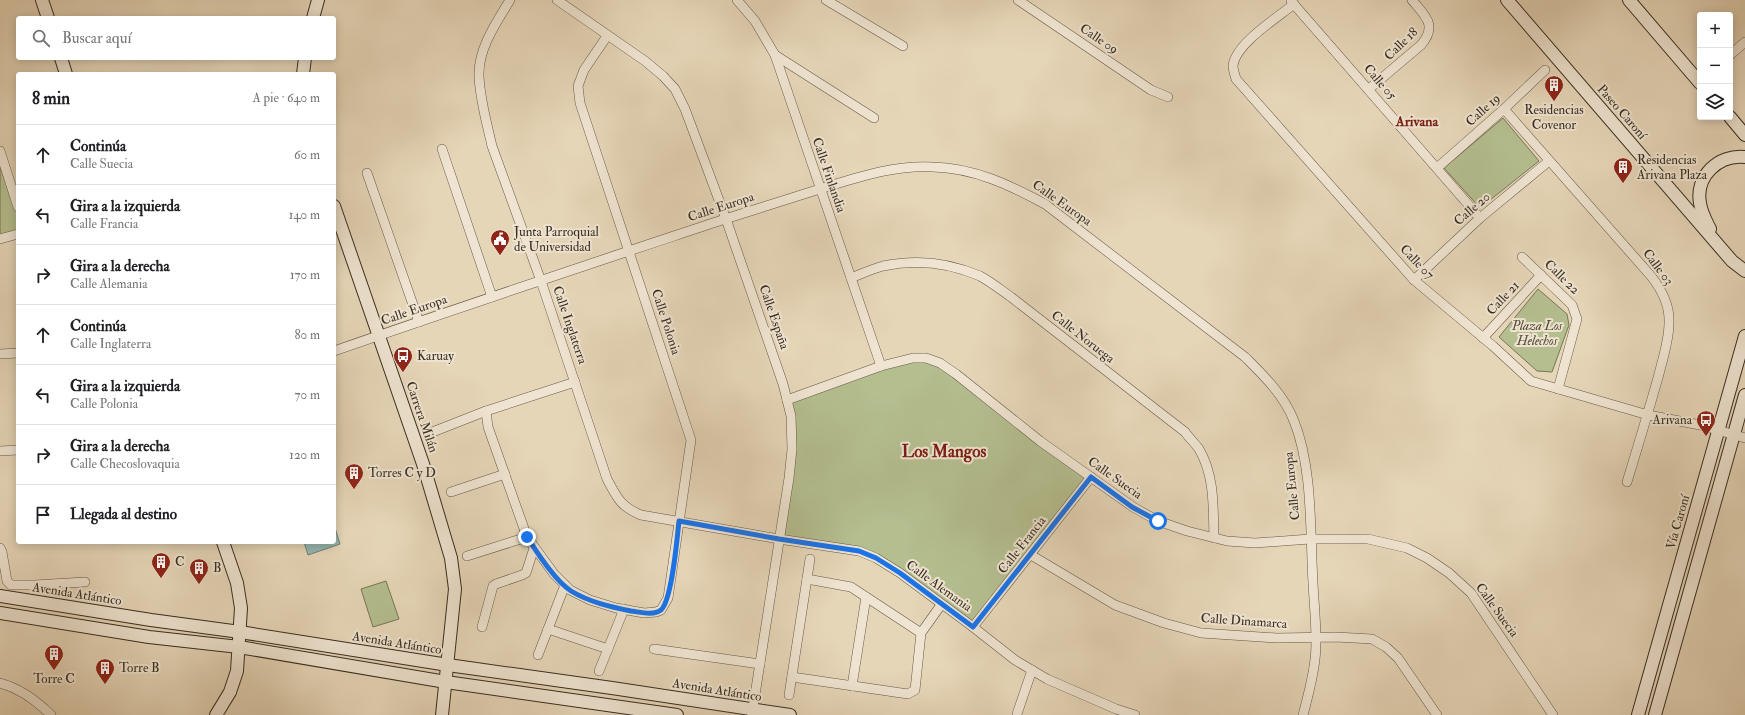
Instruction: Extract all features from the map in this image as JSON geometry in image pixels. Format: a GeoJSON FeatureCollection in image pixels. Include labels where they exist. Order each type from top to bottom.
{"type":"FeatureCollection","features":[{"type":"Feature","properties":{"kind":"main road"},"geometry":{"type":"LineString","coordinates":[[42,0],[47,16]]}},
{"type":"Feature","properties":{"kind":"main road"},"geometry":{"type":"LineString","coordinates":[[314,16],[318,0]]}},
{"type":"Feature","properties":{"kind":"main road","name":"Paseo Caroní"},"geometry":{"type":"LineString","coordinates":[[1507,0],[1732,261],[1745,271]]}},
{"type":"Feature","properties":{"kind":"main road"},"geometry":{"type":"LineString","coordinates":[[1629,0],[1697,79]]}},
{"type":"Feature","properties":{"kind":"main road"},"geometry":{"type":"LineString","coordinates":[[62,60],[65,72]]}},
{"type":"Feature","properties":{"kind":"main road"},"geometry":{"type":"LineString","coordinates":[[304,72],[305,60]]}},
{"type":"Feature","properties":{"kind":"main road"},"geometry":{"type":"LineString","coordinates":[[1732,120],[1745,135]]}},
{"type":"Feature","properties":{"kind":"main road","name":"Paseo Caroní"},"geometry":{"type":"LineString","coordinates":[[1732,261],[1703,214],[1700,203],[1700,194],[1702,183],[1706,175],[1714,166],[1724,160],[1745,158]]}},
{"type":"Feature","properties":{"kind":"main road","name":"Carrera Milán"},"geometry":{"type":"LineString","coordinates":[[336,212],[423,464],[451,558],[455,590],[442,715]]}},
{"type":"Feature","properties":{"kind":"main road"},"geometry":{"type":"LineString","coordinates":[[1732,261],[1745,281]]}},
{"type":"Feature","properties":{"kind":"main road","name":"Vía Caroní"},"geometry":{"type":"LineString","coordinates":[[1638,715],[1745,336]]}},
{"type":"Feature","properties":{"kind":"main road"},"geometry":{"type":"LineString","coordinates":[[1655,715],[1740,436],[1745,395]]}},
{"type":"Feature","properties":{"kind":"main road"},"geometry":{"type":"LineString","coordinates":[[216,715],[230,692],[237,671],[242,608],[237,583],[224,544]]}},
{"type":"Feature","properties":{"kind":"main road","name":"Avenida Atlántico"},"geometry":{"type":"LineString","coordinates":[[0,596],[448,665],[612,688],[752,712],[790,715]]}},
{"type":"Feature","properties":{"kind":"main road"},"geometry":{"type":"LineString","coordinates":[[0,613],[149,637],[239,647],[446,682],[678,715]]}},
{"type":"Feature","properties":{"kind":"street","name":"Calle Inglaterra"},"geometry":{"type":"LineString","coordinates":[[510,0],[490,33],[483,53],[479,75],[482,101],[492,146],[541,281],[608,479],[616,498],[628,509],[641,514],[779,539]]}},
{"type":"Feature","properties":{"kind":"street","name":"Calle España"},"geometry":{"type":"LineString","coordinates":[[557,0],[645,61],[663,76],[675,89],[685,108],[726,219],[783,384],[791,416],[792,449],[789,478],[752,712]]}},
{"type":"Feature","properties":{"kind":"street","name":"Calle Finlandia"},"geometry":{"type":"LineString","coordinates":[[737,0],[755,21],[775,55],[881,366]]}},
{"type":"Feature","properties":{"kind":"street"},"geometry":{"type":"LineString","coordinates":[[826,0],[903,46]]}},
{"type":"Feature","properties":{"kind":"street","name":"Calle 09"},"geometry":{"type":"LineString","coordinates":[[1018,0],[1151,90],[1168,97]]}},
{"type":"Feature","properties":{"kind":"street","name":"Calle 18"},"geometry":{"type":"LineString","coordinates":[[1369,89],[1421,45],[1428,37],[1430,31],[1426,17],[1412,0]]}},
{"type":"Feature","properties":{"kind":"street","name":"Calle 05"},"geometry":{"type":"LineString","coordinates":[[1292,2],[1480,218]]}},
{"type":"Feature","properties":{"kind":"street","name":"Calle 07"},"geometry":{"type":"LineString","coordinates":[[1292,2],[1245,44],[1236,57],[1233,67],[1236,79],[1414,280],[1531,381],[1648,415],[1740,436]]}},
{"type":"Feature","properties":{"kind":"street","name":"Calle Polonia"},"geometry":{"type":"LineString","coordinates":[[607,36],[584,70],[578,86],[580,103],[691,440],[668,598],[661,610],[656,612],[644,613],[624,609]]}},
{"type":"Feature","properties":{"kind":"street"},"geometry":{"type":"LineString","coordinates":[[1733,52],[1745,42]]}},
{"type":"Feature","properties":{"kind":"street"},"geometry":{"type":"LineString","coordinates":[[775,55],[874,118]]}},
{"type":"Feature","properties":{"kind":"street","name":"Calle 19"},"geometry":{"type":"LineString","coordinates":[[1437,168],[1504,109],[1545,70]]}},
{"type":"Feature","properties":{"kind":"street","name":"Calle 03"},"geometry":{"type":"LineString","coordinates":[[1504,109],[1661,288],[1666,303],[1669,323],[1667,343],[1648,415],[1627,482]]}},
{"type":"Feature","properties":{"kind":"street"},"geometry":{"type":"LineString","coordinates":[[442,149],[492,297]]}},
{"type":"Feature","properties":{"kind":"street"},"geometry":{"type":"LineString","coordinates":[[0,151],[16,201]]}},
{"type":"Feature","properties":{"kind":"street","name":"Calle 20"},"geometry":{"type":"LineString","coordinates":[[1414,280],[1480,218],[1549,162]]}},
{"type":"Feature","properties":{"kind":"street","name":"Calle Europa"},"geometry":{"type":"LineString","coordinates":[[336,350],[629,251],[878,171],[906,167],[933,167],[960,170],[986,176],[1020,190],[1045,204],[1245,357],[1267,379],[1282,399],[1294,421],[1302,448],[1307,478],[1316,657],[1311,689],[1303,715]]}},
{"type":"Feature","properties":{"kind":"street"},"geometry":{"type":"LineString","coordinates":[[367,173],[419,322]]}},
{"type":"Feature","properties":{"kind":"street"},"geometry":{"type":"LineString","coordinates":[[0,239],[16,235]]}},
{"type":"Feature","properties":{"kind":"street","name":"Calle 22"},"geometry":{"type":"LineString","coordinates":[[1522,257],[1572,305],[1577,319],[1558,389]]}},
{"type":"Feature","properties":{"kind":"street","name":"Calle Noruega"},"geometry":{"type":"LineString","coordinates":[[851,278],[882,266],[929,263],[954,266],[981,277],[1011,297],[1185,432],[1199,449],[1207,466],[1212,486],[1214,538]]}},
{"type":"Feature","properties":{"kind":"street","name":"Calle 21"},"geometry":{"type":"LineString","coordinates":[[1483,338],[1541,275]]}},
{"type":"Feature","properties":{"kind":"street"},"geometry":{"type":"LineString","coordinates":[[0,354],[16,353]]}},
{"type":"Feature","properties":{"kind":"street","name":"Calle Suecia"},"geometry":{"type":"LineString","coordinates":[[787,400],[881,366],[912,358],[926,358],[940,363],[956,374],[1040,441],[1132,507],[1158,521],[1187,531],[1227,541],[1256,543],[1310,539],[1368,539],[1407,548],[1427,558],[1449,573],[1471,593],[1553,715]]}},
{"type":"Feature","properties":{"kind":"street"},"geometry":{"type":"LineString","coordinates":[[430,433],[486,411],[575,382]]}},
{"type":"Feature","properties":{"kind":"street"},"geometry":{"type":"LineString","coordinates":[[486,411],[488,427],[527,537],[534,548],[554,574],[570,590],[590,600],[624,609],[599,671]]}},
{"type":"Feature","properties":{"kind":"street"},"geometry":{"type":"LineString","coordinates":[[0,451],[16,450]]}},
{"type":"Feature","properties":{"kind":"street"},"geometry":{"type":"LineString","coordinates":[[450,492],[505,474]]}},
{"type":"Feature","properties":{"kind":"street","name":"Calle Francia"},"geometry":{"type":"LineString","coordinates":[[973,627],[1091,477]]}},
{"type":"Feature","properties":{"kind":"street"},"geometry":{"type":"LineString","coordinates":[[467,556],[527,537]]}},
{"type":"Feature","properties":{"kind":"street","name":"Calle Alemania"},"geometry":{"type":"LineString","coordinates":[[779,539],[859,551],[870,556],[900,573],[1015,660],[1047,679],[1135,715]]}},
{"type":"Feature","properties":{"kind":"street"},"geometry":{"type":"LineString","coordinates":[[0,548],[7,581],[11,585],[85,582]]}},
{"type":"Feature","properties":{"kind":"street"},"geometry":{"type":"LineString","coordinates":[[482,627],[493,586],[522,576],[526,573],[534,548]]}},
{"type":"Feature","properties":{"kind":"street","name":"Calle Dinamarca"},"geometry":{"type":"LineString","coordinates":[[1031,555],[1115,605],[1164,623],[1201,633],[1276,638],[1315,637],[1372,640],[1386,647],[1398,658],[1437,715]]}},
{"type":"Feature","properties":{"kind":"street"},"geometry":{"type":"LineString","coordinates":[[789,695],[810,559]]}},
{"type":"Feature","properties":{"kind":"street"},"geometry":{"type":"LineString","coordinates":[[807,579],[851,587],[920,633]]}},
{"type":"Feature","properties":{"kind":"street"},"geometry":{"type":"LineString","coordinates":[[538,655],[565,585]]}},
{"type":"Feature","properties":{"kind":"street"},"geometry":{"type":"LineString","coordinates":[[852,686],[866,597]]}},
{"type":"Feature","properties":{"kind":"street"},"geometry":{"type":"LineString","coordinates":[[792,677],[908,694],[912,693],[915,690],[920,633],[941,605]]}},
{"type":"Feature","properties":{"kind":"street"},"geometry":{"type":"LineString","coordinates":[[548,629],[608,649]]}},
{"type":"Feature","properties":{"kind":"street"},"geometry":{"type":"LineString","coordinates":[[654,649],[760,664]]}},
{"type":"Feature","properties":{"kind":"street"},"geometry":{"type":"LineString","coordinates":[[1015,714],[1032,670]]}},
{"type":"Feature","properties":{"kind":"street"},"geometry":{"type":"LineString","coordinates":[[0,683],[18,690],[51,715]]}},
{"type":"Feature","properties":{"kind":"green space"},"geometry":{"type":"Polygon","coordinates":[[[1503,118],[1539,161],[1480,208],[1444,168],[1503,118]]]}},
{"type":"Feature","properties":{"kind":"green space"},"geometry":{"type":"Polygon","coordinates":[[[0,157],[16,207],[16,233],[0,237],[0,157]]]}},
{"type":"Feature","properties":{"kind":"green space","name":"Plaza Los Helechos"},"geometry":{"type":"Polygon","coordinates":[[[1538,289],[1567,314],[1569,325],[1552,372],[1537,371],[1499,337],[1538,289]]]}},
{"type":"Feature","properties":{"kind":"green space"},"geometry":{"type":"Polygon","coordinates":[[[926,358],[1091,477],[973,627],[876,558],[779,539],[789,478],[787,400],[881,366],[926,358]]]}},
{"type":"Feature","properties":{"kind":"green space"},"geometry":{"type":"Polygon","coordinates":[[[386,581],[399,619],[373,627],[361,589],[386,581]]]}},
{"type":"Feature","properties":{"kind":"water"},"geometry":{"type":"Polygon","coordinates":[[[336,531],[340,544],[308,555],[305,544],[336,544],[336,531]]]}},
{"type":"Feature","properties":{"kind":"place","name":"Residencias Covenor"},"geometry":{"type":"Point","coordinates":[1554,102]}},
{"type":"Feature","properties":{"kind":"place","name":"Residencias Arivana Plaza"},"geometry":{"type":"Point","coordinates":[1623,184]}},
{"type":"Feature","properties":{"kind":"place","name":"Junta Parroquial de Universidad"},"geometry":{"type":"Point","coordinates":[500,256]}},
{"type":"Feature","properties":{"kind":"place","name":"Karuay"},"geometry":{"type":"Point","coordinates":[403,373]}},
{"type":"Feature","properties":{"kind":"place","name":"Arivana"},"geometry":{"type":"Point","coordinates":[1706,437]}},
{"type":"Feature","properties":{"kind":"place","name":"Torres C y D"},"geometry":{"type":"Point","coordinates":[354,490]}},
{"type":"Feature","properties":{"kind":"place","name":"C"},"geometry":{"type":"Point","coordinates":[161,579]}},
{"type":"Feature","properties":{"kind":"place","name":"B"},"geometry":{"type":"Point","coordinates":[199,585]}},
{"type":"Feature","properties":{"kind":"place","name":"Torre C"},"geometry":{"type":"Point","coordinates":[54,671]}},
{"type":"Feature","properties":{"kind":"place","name":"Torre B"},"geometry":{"type":"Point","coordinates":[105,685]}},
{"type":"Feature","properties":{"kind":"district","name":"Arivana"},"geometry":{"type":"Point","coordinates":[1417,121]}},
{"type":"Feature","properties":{"kind":"district","name":"Los Mangos"},"geometry":{"type":"Point","coordinates":[944,451]}},
{"type":"Feature","properties":{"kind":"route"},"geometry":{"type":"LineString","coordinates":[[527,537],[554,574],[570,590],[590,600],[616,608],[644,613],[661,610],[668,598],[679,521],[779,539],[859,551],[876,558],[900,573],[941,605],[973,627],[1091,477],[1132,507],[1158,521]]}}]}
